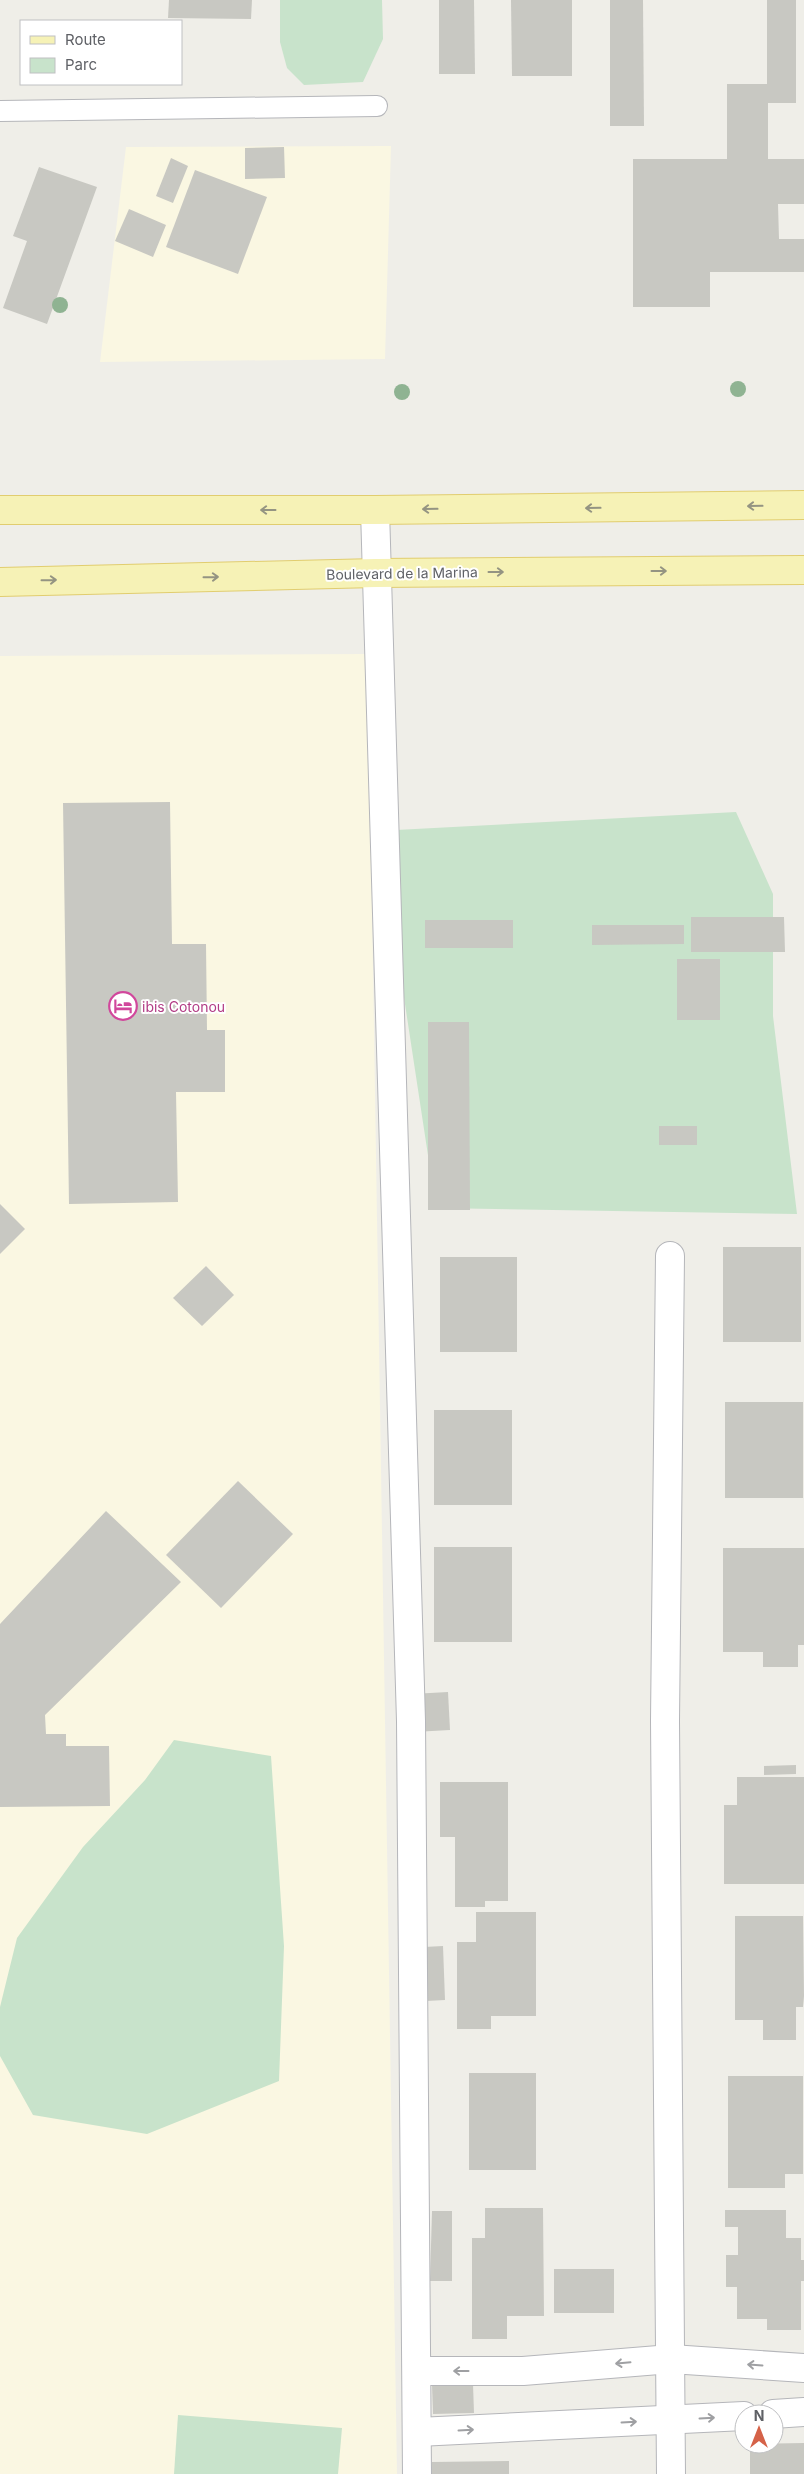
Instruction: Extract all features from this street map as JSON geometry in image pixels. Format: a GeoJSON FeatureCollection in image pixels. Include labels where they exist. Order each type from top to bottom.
{"type":"FeatureCollection","features":[{"type":"Feature","properties":{"kind":"main road"},"geometry":{"type":"LineString","coordinates":[[0,510],[375,510],[804,505]]}},
{"type":"Feature","properties":{"kind":"main road","name":"Boulevard de la Marina"},"geometry":{"type":"LineString","coordinates":[[0,582],[376,572],[804,570]]}},
{"type":"Feature","properties":{"kind":"street"},"geometry":{"type":"LineString","coordinates":[[375,510],[411,1721],[417,2474]]}},
{"type":"Feature","properties":{"kind":"street"},"geometry":{"type":"LineString","coordinates":[[670,1256],[665,1721],[671,2474]]}},
{"type":"Feature","properties":{"kind":"street"},"geometry":{"type":"LineString","coordinates":[[417,2371],[523,2371],[671,2359],[804,2368]]}},
{"type":"Feature","properties":{"kind":"street"},"geometry":{"type":"LineString","coordinates":[[784,2413],[804,2412]]}},
{"type":"Feature","properties":{"kind":"street"},"geometry":{"type":"LineString","coordinates":[[418,2432],[734,2417]]}},
{"type":"Feature","properties":{"kind":"lane"},"geometry":{"type":"LineString","coordinates":[[0,111],[377,106]]}},
{"type":"Feature","properties":{"kind":"shaded area"},"geometry":{"type":"Polygon","coordinates":[[[391,146],[385,359],[100,362],[126,147],[391,146]]]}},
{"type":"Feature","properties":{"kind":"shaded area"},"geometry":{"type":"Polygon","coordinates":[[[368,654],[397,2474],[0,2474],[0,656],[368,654]]]}},
{"type":"Feature","properties":{"kind":"green space"},"geometry":{"type":"Polygon","coordinates":[[[280,0],[382,0],[383,39],[363,82],[304,85],[287,68],[280,42],[280,0]]]}},
{"type":"Feature","properties":{"kind":"green space"},"geometry":{"type":"Polygon","coordinates":[[[736,812],[773,894],[773,1016],[797,1214],[436,1208],[398,958],[396,830],[736,812]]]}},
{"type":"Feature","properties":{"kind":"green space"},"geometry":{"type":"Polygon","coordinates":[[[174,1740],[271,1756],[284,1946],[279,2081],[147,2134],[33,2115],[0,2056],[0,2007],[17,1938],[83,1847],[145,1780],[174,1740]]]}},
{"type":"Feature","properties":{"kind":"green space"},"geometry":{"type":"Polygon","coordinates":[[[178,2415],[342,2428],[338,2474],[174,2474],[178,2415]]]}},
{"type":"Feature","properties":{"kind":"building"},"geometry":{"type":"Polygon","coordinates":[[[169,0],[252,0],[251,19],[168,18],[169,0]]]}},
{"type":"Feature","properties":{"kind":"building"},"geometry":{"type":"Polygon","coordinates":[[[439,0],[474,0],[475,74],[439,74],[439,0]]]}},
{"type":"Feature","properties":{"kind":"building"},"geometry":{"type":"Polygon","coordinates":[[[511,0],[572,0],[572,76],[512,76],[511,0]]]}},
{"type":"Feature","properties":{"kind":"building"},"geometry":{"type":"Polygon","coordinates":[[[610,0],[643,0],[644,126],[610,126],[610,0]]]}},
{"type":"Feature","properties":{"kind":"building"},"geometry":{"type":"Polygon","coordinates":[[[767,0],[796,0],[796,103],[768,103],[768,159],[804,159],[804,204],[778,204],[779,239],[804,239],[804,272],[710,272],[710,307],[633,307],[633,159],[727,159],[727,84],[767,84],[767,0]]]}},
{"type":"Feature","properties":{"kind":"building"},"geometry":{"type":"Polygon","coordinates":[[[284,147],[285,178],[245,179],[245,148],[284,147]]]}},
{"type":"Feature","properties":{"kind":"building"},"geometry":{"type":"Polygon","coordinates":[[[171,158],[188,166],[173,203],[156,196],[171,158]]]}},
{"type":"Feature","properties":{"kind":"building"},"geometry":{"type":"Polygon","coordinates":[[[39,167],[97,187],[47,324],[3,308],[27,241],[13,236],[39,167]]]}},
{"type":"Feature","properties":{"kind":"building"},"geometry":{"type":"Polygon","coordinates":[[[195,170],[267,197],[238,274],[166,247],[195,170]]]}},
{"type":"Feature","properties":{"kind":"building"},"geometry":{"type":"Polygon","coordinates":[[[129,209],[166,225],[153,257],[115,241],[129,209]]]}},
{"type":"Feature","properties":{"kind":"building"},"geometry":{"type":"Polygon","coordinates":[[[170,802],[172,944],[206,944],[207,1030],[225,1030],[225,1092],[176,1092],[178,1202],[69,1204],[63,803],[170,802]]]}},
{"type":"Feature","properties":{"kind":"building"},"geometry":{"type":"Polygon","coordinates":[[[691,917],[784,917],[785,952],[691,952],[691,917]]]}},
{"type":"Feature","properties":{"kind":"building"},"geometry":{"type":"Polygon","coordinates":[[[425,920],[513,920],[513,948],[425,948],[425,920]]]}},
{"type":"Feature","properties":{"kind":"building"},"geometry":{"type":"Polygon","coordinates":[[[592,925],[684,925],[684,944],[592,945],[592,925]]]}},
{"type":"Feature","properties":{"kind":"building"},"geometry":{"type":"Polygon","coordinates":[[[677,959],[720,959],[720,1020],[677,1020],[677,959]]]}},
{"type":"Feature","properties":{"kind":"building"},"geometry":{"type":"Polygon","coordinates":[[[428,1022],[469,1022],[470,1210],[428,1210],[428,1022]]]}},
{"type":"Feature","properties":{"kind":"building"},"geometry":{"type":"Polygon","coordinates":[[[659,1126],[697,1126],[697,1145],[659,1145],[659,1126]]]}},
{"type":"Feature","properties":{"kind":"building"},"geometry":{"type":"Polygon","coordinates":[[[0,1204],[25,1229],[0,1254],[0,1204]]]}},
{"type":"Feature","properties":{"kind":"building"},"geometry":{"type":"Polygon","coordinates":[[[723,1247],[801,1247],[801,1342],[723,1342],[723,1247]]]}},
{"type":"Feature","properties":{"kind":"building"},"geometry":{"type":"Polygon","coordinates":[[[440,1257],[517,1257],[517,1352],[440,1352],[440,1257]]]}},
{"type":"Feature","properties":{"kind":"building"},"geometry":{"type":"Polygon","coordinates":[[[206,1266],[234,1295],[202,1326],[173,1298],[206,1266]]]}},
{"type":"Feature","properties":{"kind":"building"},"geometry":{"type":"Polygon","coordinates":[[[725,1402],[803,1402],[803,1498],[725,1498],[725,1402]]]}},
{"type":"Feature","properties":{"kind":"building"},"geometry":{"type":"Polygon","coordinates":[[[434,1410],[512,1410],[512,1505],[434,1505],[434,1410]]]}},
{"type":"Feature","properties":{"kind":"building"},"geometry":{"type":"Polygon","coordinates":[[[238,1481],[293,1534],[221,1608],[166,1555],[238,1481]]]}},
{"type":"Feature","properties":{"kind":"building"},"geometry":{"type":"Polygon","coordinates":[[[106,1511],[181,1582],[45,1715],[46,1734],[66,1734],[66,1746],[109,1746],[110,1806],[0,1807],[0,1624],[106,1511]]]}},
{"type":"Feature","properties":{"kind":"building"},"geometry":{"type":"Polygon","coordinates":[[[434,1547],[512,1547],[512,1642],[434,1642],[434,1547]]]}},
{"type":"Feature","properties":{"kind":"building"},"geometry":{"type":"Polygon","coordinates":[[[723,1548],[804,1548],[804,1645],[798,1645],[798,1667],[763,1667],[763,1652],[723,1652],[723,1548]]]}},
{"type":"Feature","properties":{"kind":"building"},"geometry":{"type":"Polygon","coordinates":[[[448,1692],[450,1730],[414,1732],[412,1694],[448,1692]]]}},
{"type":"Feature","properties":{"kind":"building"},"geometry":{"type":"Polygon","coordinates":[[[796,1765],[796,1774],[764,1775],[764,1766],[796,1765]]]}},
{"type":"Feature","properties":{"kind":"building"},"geometry":{"type":"Polygon","coordinates":[[[737,1777],[804,1777],[804,1884],[724,1884],[724,1805],[737,1805],[737,1777]]]}},
{"type":"Feature","properties":{"kind":"building"},"geometry":{"type":"Polygon","coordinates":[[[440,1782],[508,1782],[508,1901],[485,1901],[485,1907],[455,1907],[455,1837],[440,1837],[440,1782]]]}},
{"type":"Feature","properties":{"kind":"building"},"geometry":{"type":"Polygon","coordinates":[[[476,1912],[536,1912],[536,2016],[491,2016],[491,2029],[457,2029],[457,1942],[476,1942],[476,1912]]]}},
{"type":"Feature","properties":{"kind":"building"},"geometry":{"type":"Polygon","coordinates":[[[735,1916],[803,1916],[804,1996],[803,2007],[796,2007],[796,2040],[763,2040],[763,2020],[735,2020],[735,1916]]]}},
{"type":"Feature","properties":{"kind":"building"},"geometry":{"type":"Polygon","coordinates":[[[443,1946],[445,2000],[426,2001],[424,1947],[443,1946]]]}},
{"type":"Feature","properties":{"kind":"building"},"geometry":{"type":"Polygon","coordinates":[[[469,2073],[536,2073],[536,2170],[469,2170],[469,2073]]]}},
{"type":"Feature","properties":{"kind":"building"},"geometry":{"type":"Polygon","coordinates":[[[728,2076],[803,2076],[803,2174],[785,2174],[785,2188],[728,2188],[728,2076]]]}},
{"type":"Feature","properties":{"kind":"building"},"geometry":{"type":"Polygon","coordinates":[[[485,2208],[543,2208],[544,2316],[507,2316],[507,2339],[472,2339],[472,2238],[485,2238],[485,2208]]]}},
{"type":"Feature","properties":{"kind":"building"},"geometry":{"type":"Polygon","coordinates":[[[725,2210],[786,2210],[786,2238],[801,2238],[801,2260],[804,2260],[804,2281],[801,2281],[801,2330],[767,2330],[767,2319],[737,2319],[737,2287],[726,2287],[726,2255],[738,2255],[738,2227],[725,2227],[725,2210]]]}},
{"type":"Feature","properties":{"kind":"building"},"geometry":{"type":"Polygon","coordinates":[[[432,2211],[452,2211],[452,2281],[430,2281],[432,2211]]]}},
{"type":"Feature","properties":{"kind":"building"},"geometry":{"type":"Polygon","coordinates":[[[554,2269],[614,2269],[614,2313],[554,2313],[554,2269]]]}},
{"type":"Feature","properties":{"kind":"building"},"geometry":{"type":"Polygon","coordinates":[[[473,2384],[474,2413],[433,2414],[432,2385],[473,2384]]]}},
{"type":"Feature","properties":{"kind":"building"},"geometry":{"type":"Polygon","coordinates":[[[784,2443],[804,2443],[804,2474],[750,2474],[750,2454],[784,2454],[784,2443]]]}},
{"type":"Feature","properties":{"kind":"building"},"geometry":{"type":"Polygon","coordinates":[[[509,2461],[509,2474],[432,2474],[432,2462],[509,2461]]]}},
{"type":"Feature","properties":{"kind":"place","name":"ibis Cotonou"},"geometry":{"type":"Point","coordinates":[123,1006]}}]}
